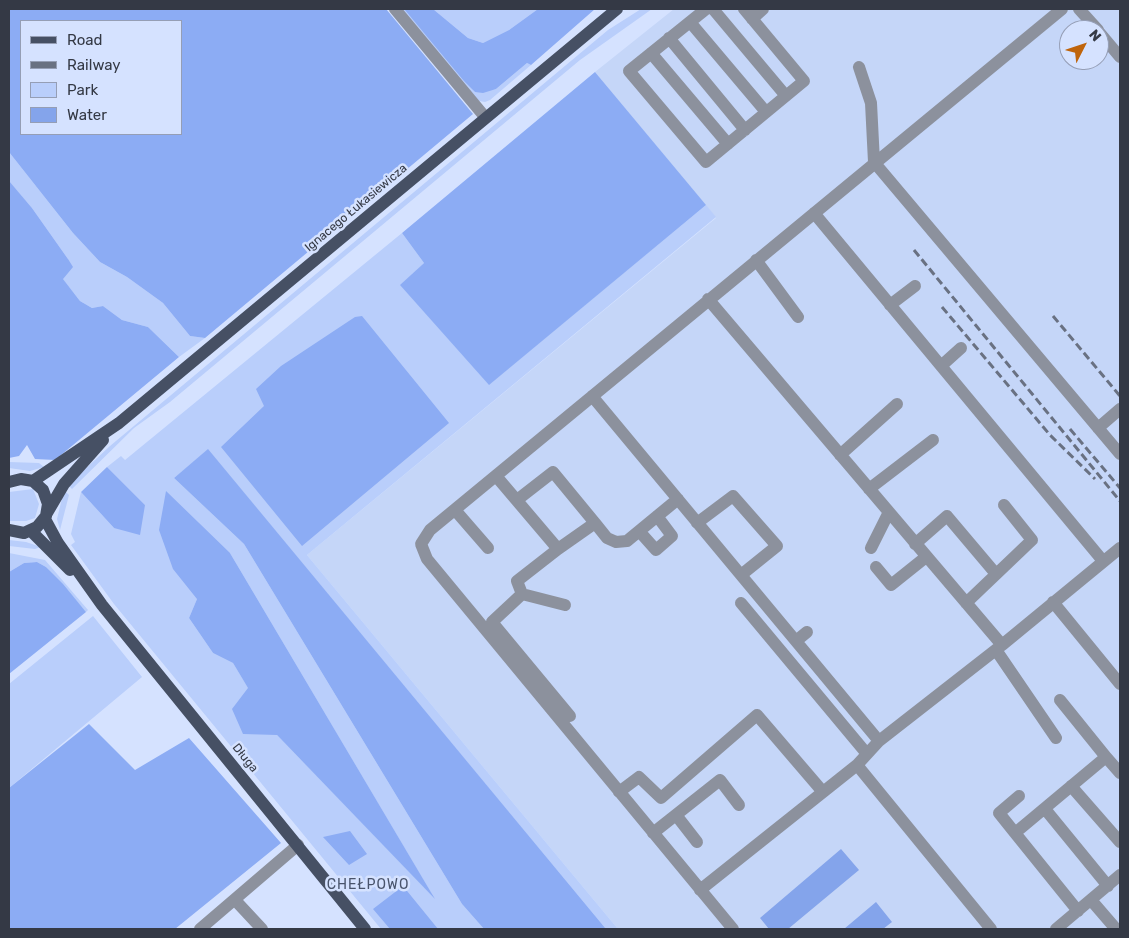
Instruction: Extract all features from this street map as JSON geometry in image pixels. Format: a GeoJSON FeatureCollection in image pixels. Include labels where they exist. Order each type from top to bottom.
{"type":"FeatureCollection","features":[{"type":"Feature","properties":{"kind":"main road","name":"Ignacego Łukasiewicza"},"geometry":{"type":"LineString","coordinates":[[33,481],[119,423],[613,10]]}},
{"type":"Feature","properties":{"kind":"main road","name":"Ignacego Łukasiewicza"},"geometry":{"type":"LineString","coordinates":[[31,531],[46,516],[64,484],[119,423]]}},
{"type":"Feature","properties":{"kind":"main road"},"geometry":{"type":"LineString","coordinates":[[11,479],[33,481]]}},
{"type":"Feature","properties":{"kind":"main road","name":"Długa"},"geometry":{"type":"LineString","coordinates":[[33,481],[46,494],[46,516],[58,543],[102,605],[365,929]]}},
{"type":"Feature","properties":{"kind":"main road"},"geometry":{"type":"LineString","coordinates":[[9,530],[16,532],[31,531]]}},
{"type":"Feature","properties":{"kind":"main road","name":"Długa"},"geometry":{"type":"LineString","coordinates":[[31,531],[102,605]]}},
{"type":"Feature","properties":{"kind":"street"},"geometry":{"type":"LineString","coordinates":[[395,9],[485,118]]}},
{"type":"Feature","properties":{"kind":"street"},"geometry":{"type":"LineString","coordinates":[[706,9],[629,71],[706,162],[804,81],[748,14],[763,9]]}},
{"type":"Feature","properties":{"kind":"street"},"geometry":{"type":"LineString","coordinates":[[713,9],[786,96]]}},
{"type":"Feature","properties":{"kind":"street"},"geometry":{"type":"LineString","coordinates":[[733,929],[426,559],[421,544],[430,530],[874,162],[1062,9]]}},
{"type":"Feature","properties":{"kind":"street"},"geometry":{"type":"LineString","coordinates":[[1079,9],[1088,20]]}},
{"type":"Feature","properties":{"kind":"street"},"geometry":{"type":"LineString","coordinates":[[690,22],[766,112]]}},
{"type":"Feature","properties":{"kind":"street"},"geometry":{"type":"LineString","coordinates":[[669,38],[745,130]]}},
{"type":"Feature","properties":{"kind":"street"},"geometry":{"type":"LineString","coordinates":[[1109,42],[1119,52]]}},
{"type":"Feature","properties":{"kind":"street"},"geometry":{"type":"LineString","coordinates":[[651,54],[728,144]]}},
{"type":"Feature","properties":{"kind":"street"},"geometry":{"type":"LineString","coordinates":[[859,67],[871,103],[874,162],[1120,454]]}},
{"type":"Feature","properties":{"kind":"street"},"geometry":{"type":"LineString","coordinates":[[814,213],[1103,561]]}},
{"type":"Feature","properties":{"kind":"street"},"geometry":{"type":"LineString","coordinates":[[756,260],[798,317]]}},
{"type":"Feature","properties":{"kind":"street"},"geometry":{"type":"LineString","coordinates":[[890,305],[915,286]]}},
{"type":"Feature","properties":{"kind":"street"},"geometry":{"type":"LineString","coordinates":[[708,299],[966,603],[999,648],[1056,738]]}},
{"type":"Feature","properties":{"kind":"street"},"geometry":{"type":"LineString","coordinates":[[940,366],[961,348]]}},
{"type":"Feature","properties":{"kind":"street"},"geometry":{"type":"LineString","coordinates":[[592,396],[878,742]]}},
{"type":"Feature","properties":{"kind":"street"},"geometry":{"type":"LineString","coordinates":[[840,455],[897,404]]}},
{"type":"Feature","properties":{"kind":"street"},"geometry":{"type":"LineString","coordinates":[[1098,428],[1120,410]]}},
{"type":"Feature","properties":{"kind":"street"},"geometry":{"type":"LineString","coordinates":[[869,489],[933,440]]}},
{"type":"Feature","properties":{"kind":"street"},"geometry":{"type":"LineString","coordinates":[[517,500],[553,472],[607,538],[616,542],[627,541],[678,499]]}},
{"type":"Feature","properties":{"kind":"street"},"geometry":{"type":"LineString","coordinates":[[496,476],[558,548]]}},
{"type":"Feature","properties":{"kind":"street"},"geometry":{"type":"LineString","coordinates":[[698,523],[733,496],[776,546],[741,575]]}},
{"type":"Feature","properties":{"kind":"street"},"geometry":{"type":"LineString","coordinates":[[966,603],[1032,540],[1004,505]]}},
{"type":"Feature","properties":{"kind":"street"},"geometry":{"type":"LineString","coordinates":[[455,510],[488,548]]}},
{"type":"Feature","properties":{"kind":"street"},"geometry":{"type":"LineString","coordinates":[[871,548],[889,512]]}},
{"type":"Feature","properties":{"kind":"street"},"geometry":{"type":"LineString","coordinates":[[639,531],[656,550],[672,536],[657,516]]}},
{"type":"Feature","properties":{"kind":"street"},"geometry":{"type":"LineString","coordinates":[[915,544],[947,516],[996,574]]}},
{"type":"Feature","properties":{"kind":"street"},"geometry":{"type":"LineString","coordinates":[[522,594],[517,581],[558,548],[595,523]]}},
{"type":"Feature","properties":{"kind":"street"},"geometry":{"type":"LineString","coordinates":[[700,890],[857,765],[878,742],[999,648],[1120,548]]}},
{"type":"Feature","properties":{"kind":"street"},"geometry":{"type":"LineString","coordinates":[[876,567],[891,585],[926,557]]}},
{"type":"Feature","properties":{"kind":"street"},"geometry":{"type":"LineString","coordinates":[[522,594],[565,605]]}},
{"type":"Feature","properties":{"kind":"street"},"geometry":{"type":"LineString","coordinates":[[522,594],[492,622],[570,716]]}},
{"type":"Feature","properties":{"kind":"street"},"geometry":{"type":"LineString","coordinates":[[1053,602],[1120,684]]}},
{"type":"Feature","properties":{"kind":"street"},"geometry":{"type":"LineString","coordinates":[[741,603],[867,754]]}},
{"type":"Feature","properties":{"kind":"street"},"geometry":{"type":"LineString","coordinates":[[796,641],[807,632]]}},
{"type":"Feature","properties":{"kind":"street"},"geometry":{"type":"LineString","coordinates":[[1060,700],[1120,773]]}},
{"type":"Feature","properties":{"kind":"street"},"geometry":{"type":"LineString","coordinates":[[619,792],[639,777],[661,798],[757,715],[823,792]]}},
{"type":"Feature","properties":{"kind":"street"},"geometry":{"type":"LineString","coordinates":[[1015,833],[1106,757]]}},
{"type":"Feature","properties":{"kind":"street"},"geometry":{"type":"LineString","coordinates":[[857,765],[991,929]]}},
{"type":"Feature","properties":{"kind":"street"},"geometry":{"type":"LineString","coordinates":[[653,833],[720,780],[739,805]]}},
{"type":"Feature","properties":{"kind":"street"},"geometry":{"type":"LineString","coordinates":[[1072,786],[1120,842]]}},
{"type":"Feature","properties":{"kind":"street"},"geometry":{"type":"LineString","coordinates":[[1019,796],[999,813],[1078,911]]}},
{"type":"Feature","properties":{"kind":"street"},"geometry":{"type":"LineString","coordinates":[[1045,809],[1108,886]]}},
{"type":"Feature","properties":{"kind":"street"},"geometry":{"type":"LineString","coordinates":[[676,815],[697,842]]}},
{"type":"Feature","properties":{"kind":"street"},"geometry":{"type":"LineString","coordinates":[[200,929],[298,845]]}},
{"type":"Feature","properties":{"kind":"street"},"geometry":{"type":"LineString","coordinates":[[1056,929],[1120,876]]}},
{"type":"Feature","properties":{"kind":"street"},"geometry":{"type":"LineString","coordinates":[[235,900],[262,929]]}},
{"type":"Feature","properties":{"kind":"street"},"geometry":{"type":"LineString","coordinates":[[1091,900],[1116,929]]}},
{"type":"Feature","properties":{"kind":"shaded area"},"geometry":{"type":"Polygon","coordinates":[[[9,9],[386,9],[473,114],[205,338],[190,336],[163,303],[127,277],[100,262],[73,233],[9,152],[9,9]]]}},
{"type":"Feature","properties":{"kind":"shaded area"},"geometry":{"type":"Polygon","coordinates":[[[404,9],[433,9],[468,38],[483,43],[509,30],[538,9],[595,9],[531,65],[527,63],[496,89],[483,93],[475,92],[464,81],[404,9]]]}},
{"type":"Feature","properties":{"kind":"shaded area"},"geometry":{"type":"Polygon","coordinates":[[[674,9],[1120,9],[1120,929],[618,929],[307,555],[716,218],[595,72],[674,9]]]}},
{"type":"Feature","properties":{"kind":"shaded area"},"geometry":{"type":"Polygon","coordinates":[[[595,72],[706,205],[489,385],[400,285],[424,263],[402,233],[595,72]]]}},
{"type":"Feature","properties":{"kind":"shaded area"},"geometry":{"type":"Polygon","coordinates":[[[9,181],[32,208],[73,267],[63,279],[80,301],[92,308],[103,306],[122,320],[148,327],[179,357],[55,460],[35,459],[27,445],[19,456],[9,458],[9,181]]]}},
{"type":"Feature","properties":{"kind":"shaded area"},"geometry":{"type":"Polygon","coordinates":[[[362,316],[449,423],[302,546],[221,447],[264,406],[256,389],[281,366],[355,317],[362,316]]]}},
{"type":"Feature","properties":{"kind":"shaded area"},"geometry":{"type":"Polygon","coordinates":[[[208,449],[606,929],[484,929],[462,904],[244,544],[174,478],[208,449]]]}},
{"type":"Feature","properties":{"kind":"shaded area"},"geometry":{"type":"Polygon","coordinates":[[[107,467],[145,505],[140,535],[114,528],[81,492],[107,467]]]}},
{"type":"Feature","properties":{"kind":"shaded area"},"geometry":{"type":"Polygon","coordinates":[[[166,491],[230,553],[435,899],[277,735],[243,734],[232,709],[248,688],[233,663],[213,653],[189,618],[197,599],[173,569],[159,530],[166,491]]]}},
{"type":"Feature","properties":{"kind":"shaded area"},"geometry":{"type":"Polygon","coordinates":[[[37,562],[46,567],[63,584],[86,612],[9,674],[9,572],[24,563],[37,562]]]}},
{"type":"Feature","properties":{"kind":"shaded area"},"geometry":{"type":"Polygon","coordinates":[[[89,724],[135,770],[189,738],[281,843],[175,929],[9,929],[9,788],[89,724]]]}},
{"type":"Feature","properties":{"kind":"shaded area"},"geometry":{"type":"Polygon","coordinates":[[[350,831],[367,854],[349,865],[323,837],[350,831]]]}},
{"type":"Feature","properties":{"kind":"shaded area"},"geometry":{"type":"Polygon","coordinates":[[[403,886],[438,929],[390,929],[373,909],[403,886]]]}},
{"type":"Feature","properties":{"kind":"green space"},"geometry":{"type":"Polygon","coordinates":[[[398,9],[404,9],[475,92],[496,89],[527,63],[531,65],[490,100],[485,102],[479,101],[398,9]]]}},
{"type":"Feature","properties":{"kind":"green space"},"geometry":{"type":"Polygon","coordinates":[[[433,9],[538,9],[509,30],[483,43],[468,38],[433,9]]]}},
{"type":"Feature","properties":{"kind":"green space"},"geometry":{"type":"Polygon","coordinates":[[[641,9],[652,9],[580,60],[170,402],[134,428],[72,489],[68,485],[110,446],[608,30],[641,9]]]}},
{"type":"Feature","properties":{"kind":"green space"},"geometry":{"type":"Polygon","coordinates":[[[9,152],[73,233],[100,262],[127,277],[163,303],[190,336],[205,338],[179,357],[148,327],[122,320],[103,306],[92,308],[80,301],[62,278],[68,259],[32,208],[10,183],[9,152]]]}},
{"type":"Feature","properties":{"kind":"green space"},"geometry":{"type":"Polygon","coordinates":[[[706,205],[716,217],[307,555],[618,929],[606,929],[208,450],[174,478],[244,544],[462,904],[484,929],[381,929],[114,604],[71,545],[75,542],[71,534],[81,492],[114,528],[145,505],[107,467],[121,456],[125,460],[402,233],[424,263],[401,285],[489,384],[706,205]],[[230,553],[197,599],[189,618],[213,653],[233,663],[277,735],[433,896],[230,553]]]}},
{"type":"Feature","properties":{"kind":"green space"},"geometry":{"type":"Polygon","coordinates":[[[9,462],[39,463],[44,467],[30,471],[9,468],[9,462]]]}},
{"type":"Feature","properties":{"kind":"green space"},"geometry":{"type":"Polygon","coordinates":[[[33,489],[39,504],[35,518],[26,521],[9,521],[9,492],[33,489]]]}},
{"type":"Feature","properties":{"kind":"green space"},"geometry":{"type":"Polygon","coordinates":[[[64,490],[69,495],[60,530],[57,519],[64,490]]]}},
{"type":"Feature","properties":{"kind":"green space"},"geometry":{"type":"Polygon","coordinates":[[[9,540],[26,542],[41,547],[35,549],[9,546],[9,540]]]}},
{"type":"Feature","properties":{"kind":"green space"},"geometry":{"type":"Polygon","coordinates":[[[9,553],[45,560],[88,610],[86,612],[46,567],[37,562],[24,563],[9,572],[9,553]]]}},
{"type":"Feature","properties":{"kind":"green space"},"geometry":{"type":"Polygon","coordinates":[[[93,616],[142,677],[9,788],[9,684],[93,616]]]}},
{"type":"Feature","properties":{"kind":"water"},"geometry":{"type":"Polygon","coordinates":[[[841,849],[859,870],[788,929],[769,929],[760,918],[841,849]]]}},
{"type":"Feature","properties":{"kind":"water"},"geometry":{"type":"Polygon","coordinates":[[[876,902],[892,922],[883,929],[844,929],[876,902]]]}},
{"type":"Feature","properties":{"kind":"railway"},"geometry":{"type":"LineString","coordinates":[[914,250],[1120,501]]}},
{"type":"Feature","properties":{"kind":"railway"},"geometry":{"type":"LineString","coordinates":[[942,307],[1050,435],[1095,479]]}},
{"type":"Feature","properties":{"kind":"railway"},"geometry":{"type":"LineString","coordinates":[[1053,316],[1120,396]]}},
{"type":"Feature","properties":{"kind":"railway"},"geometry":{"type":"LineString","coordinates":[[1070,429],[1120,488]]}},
{"type":"Feature","properties":{"kind":"district","name":"CHEŁPOWO"},"geometry":{"type":"Point","coordinates":[368,885]}}]}
